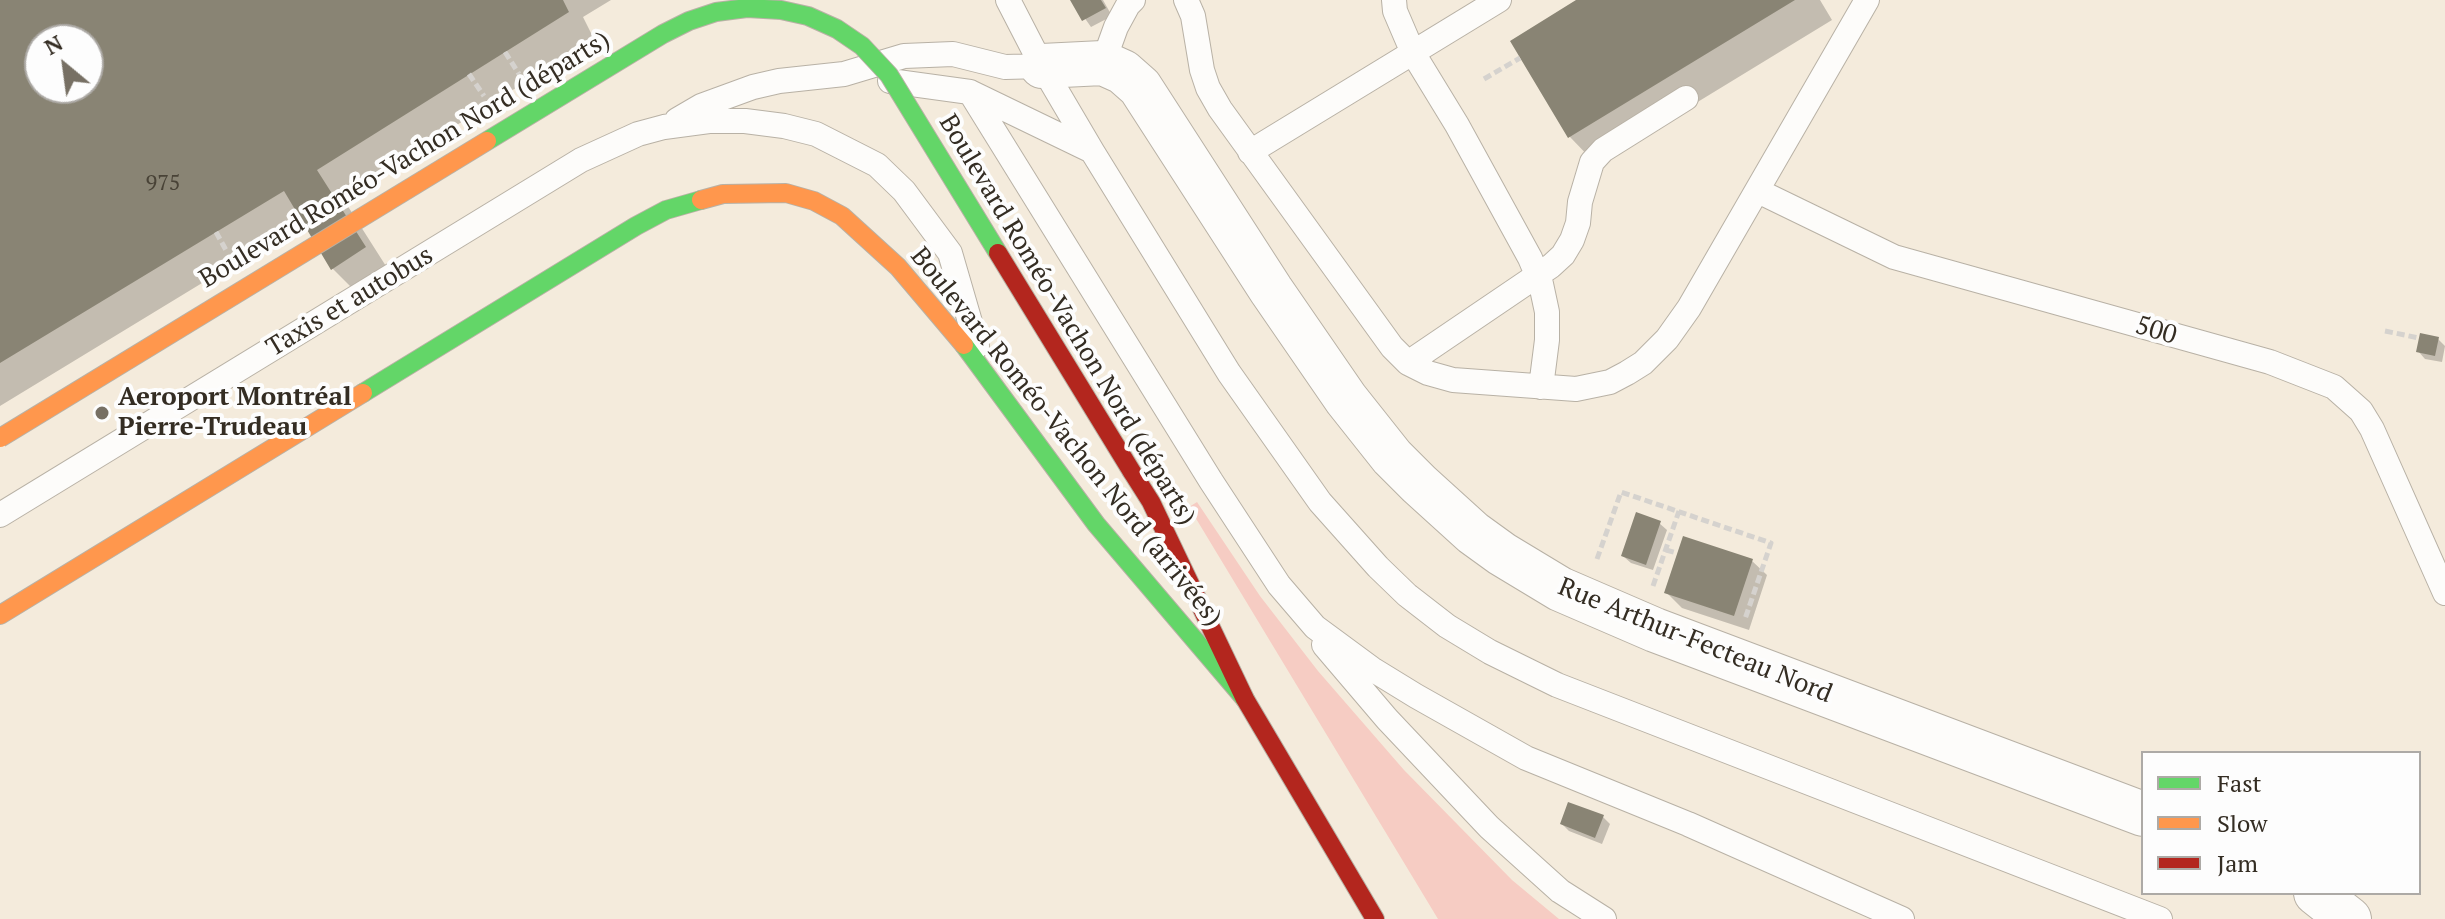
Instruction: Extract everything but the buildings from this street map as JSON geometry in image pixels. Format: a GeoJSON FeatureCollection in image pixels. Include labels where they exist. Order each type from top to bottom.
{"type":"FeatureCollection","features":[{"type":"Feature","properties":{"kind":"street","name":"Boulevard Roméo-Vachon Nord (départs)"},"geometry":{"type":"LineString","coordinates":[[0,438],[663,34],[716,12],[747,8],[781,10],[808,16],[837,29],[862,46],[889,75],[1151,502],[1245,699]]}},
{"type":"Feature","properties":{"kind":"street"},"geometry":{"type":"LineString","coordinates":[[1042,66],[1103,63]]}},
{"type":"Feature","properties":{"kind":"street","name":"Rue Arthur-Fecteau Nord"},"geometry":{"type":"LineString","coordinates":[[1103,63],[1123,72],[1140,87],[1325,371],[1377,439],[1446,509],[1502,554],[1560,589],[1655,630],[2141,813]]}},
{"type":"Feature","properties":{"kind":"street","name":"Boulevard Roméo-Vachon Nord (arrivées)"},"geometry":{"type":"LineString","coordinates":[[0,615],[636,226],[666,210],[723,194],[786,193],[814,201],[842,216],[898,267],[983,368],[1096,524],[1245,699]]}},
{"type":"Feature","properties":{"kind":"street"},"geometry":{"type":"LineString","coordinates":[[1245,699],[1375,919]]}},
{"type":"Feature","properties":{"kind":"street"},"geometry":{"type":"LineString","coordinates":[[2319,895],[2349,919]]}},
{"type":"Feature","properties":{"kind":"lane"},"geometry":{"type":"LineString","coordinates":[[1008,0],[1092,151],[1229,373],[1320,502],[1407,595],[1447,626],[1527,672],[1607,706],[2160,919]]}},
{"type":"Feature","properties":{"kind":"lane"},"geometry":{"type":"LineString","coordinates":[[1103,63],[1116,27],[1133,0]]}},
{"type":"Feature","properties":{"kind":"lane"},"geometry":{"type":"LineString","coordinates":[[1186,0],[1193,16],[1208,88],[1250,152],[1392,347],[1408,363],[1453,380],[1576,389],[1610,382],[1643,363],[1667,339],[1689,308],[1867,0]]}},
{"type":"Feature","properties":{"kind":"lane"},"geometry":{"type":"LineString","coordinates":[[1394,0],[1395,11],[1413,53],[1457,125],[1537,275],[1547,312],[1541,387]]}},
{"type":"Feature","properties":{"kind":"lane"},"geometry":{"type":"LineString","coordinates":[[1250,152],[1499,0]]}},
{"type":"Feature","properties":{"kind":"lane"},"geometry":{"type":"LineString","coordinates":[[844,74],[904,56],[929,53],[953,54],[1005,67],[1042,66]]}},
{"type":"Feature","properties":{"kind":"lane"},"geometry":{"type":"LineString","coordinates":[[844,74],[970,92],[1092,151]]}},
{"type":"Feature","properties":{"kind":"lane","name":"Taxis et autobus"},"geometry":{"type":"LineString","coordinates":[[664,127],[701,106],[753,87],[844,74]]}},
{"type":"Feature","properties":{"kind":"lane"},"geometry":{"type":"LineString","coordinates":[[970,92],[1182,436],[1279,585],[1346,673],[1489,827],[1560,891],[1604,919]]}},
{"type":"Feature","properties":{"kind":"lane"},"geometry":{"type":"LineString","coordinates":[[1408,363],[1563,255],[1572,240],[1592,162],[1603,150],[1686,98]]}},
{"type":"Feature","properties":{"kind":"lane","name":"Taxis et autobus"},"geometry":{"type":"LineString","coordinates":[[0,515],[581,160],[638,134],[664,127],[709,121],[784,126],[816,134],[877,165],[904,191],[950,253],[983,368]]}},
{"type":"Feature","properties":{"kind":"lane","name":"500"},"geometry":{"type":"LineString","coordinates":[[1758,191],[1894,257],[2270,362],[2334,387],[2361,411],[2372,429],[2445,593]]}},
{"type":"Feature","properties":{"kind":"lane"},"geometry":{"type":"LineString","coordinates":[[1279,585],[1315,627],[1338,645],[1416,696],[1489,738],[1540,764],[1688,824],[1902,919]]}},
{"type":"Feature","properties":{"kind":"path"},"geometry":{"type":"LineString","coordinates":[[1484,79],[1520,58]]}},
{"type":"Feature","properties":{"kind":"path"},"geometry":{"type":"LineString","coordinates":[[2385,331],[2419,338]]}},
{"type":"Feature","properties":{"kind":"path"},"geometry":{"type":"LineString","coordinates":[[1593,570],[1621,492],[1771,543],[1742,627]]}},
{"type":"Feature","properties":{"kind":"path"},"geometry":{"type":"LineString","coordinates":[[1651,592],[1679,511]]}},
{"type":"Feature","properties":{"kind":"path"},"geometry":{"type":"LineString","coordinates":[[1666,550],[1677,553]]}},
{"type":"Feature","properties":{"kind":"shaded area"},"geometry":{"type":"Polygon","coordinates":[[[1197,502],[1260,596],[1318,671],[1404,770],[1512,880],[1559,919],[1438,919],[1189,507],[1197,502]]]}},
{"type":"Feature","properties":{"kind":"traffic: fast"},"geometry":{"type":"LineString","coordinates":[[487,141],[689,21],[716,12],[747,8],[781,10],[808,16],[837,29],[862,46],[889,75],[998,253]]}},
{"type":"Feature","properties":{"kind":"traffic: fast"},"geometry":{"type":"LineString","coordinates":[[363,393],[636,226],[666,210],[701,200]]}},
{"type":"Feature","properties":{"kind":"traffic: fast"},"geometry":{"type":"LineString","coordinates":[[964,345],[1096,524],[1245,699]]}},
{"type":"Feature","properties":{"kind":"traffic: slow"},"geometry":{"type":"LineString","coordinates":[[0,438],[487,141]]}},
{"type":"Feature","properties":{"kind":"traffic: slow"},"geometry":{"type":"LineString","coordinates":[[701,200],[723,194],[786,193],[814,201],[842,216],[898,267],[964,345]]}},
{"type":"Feature","properties":{"kind":"traffic: slow"},"geometry":{"type":"LineString","coordinates":[[0,615],[363,393]]}},
{"type":"Feature","properties":{"kind":"traffic: jam"},"geometry":{"type":"LineString","coordinates":[[998,253],[1132,472]]}},
{"type":"Feature","properties":{"kind":"traffic: jam"},"geometry":{"type":"LineString","coordinates":[[1132,472],[1151,502],[1245,699],[1375,919]]}},
{"type":"Feature","properties":{"kind":"place","name":"Aeroport Montréal Pierre-Trudeau"},"geometry":{"type":"Point","coordinates":[102,413]}}]}
